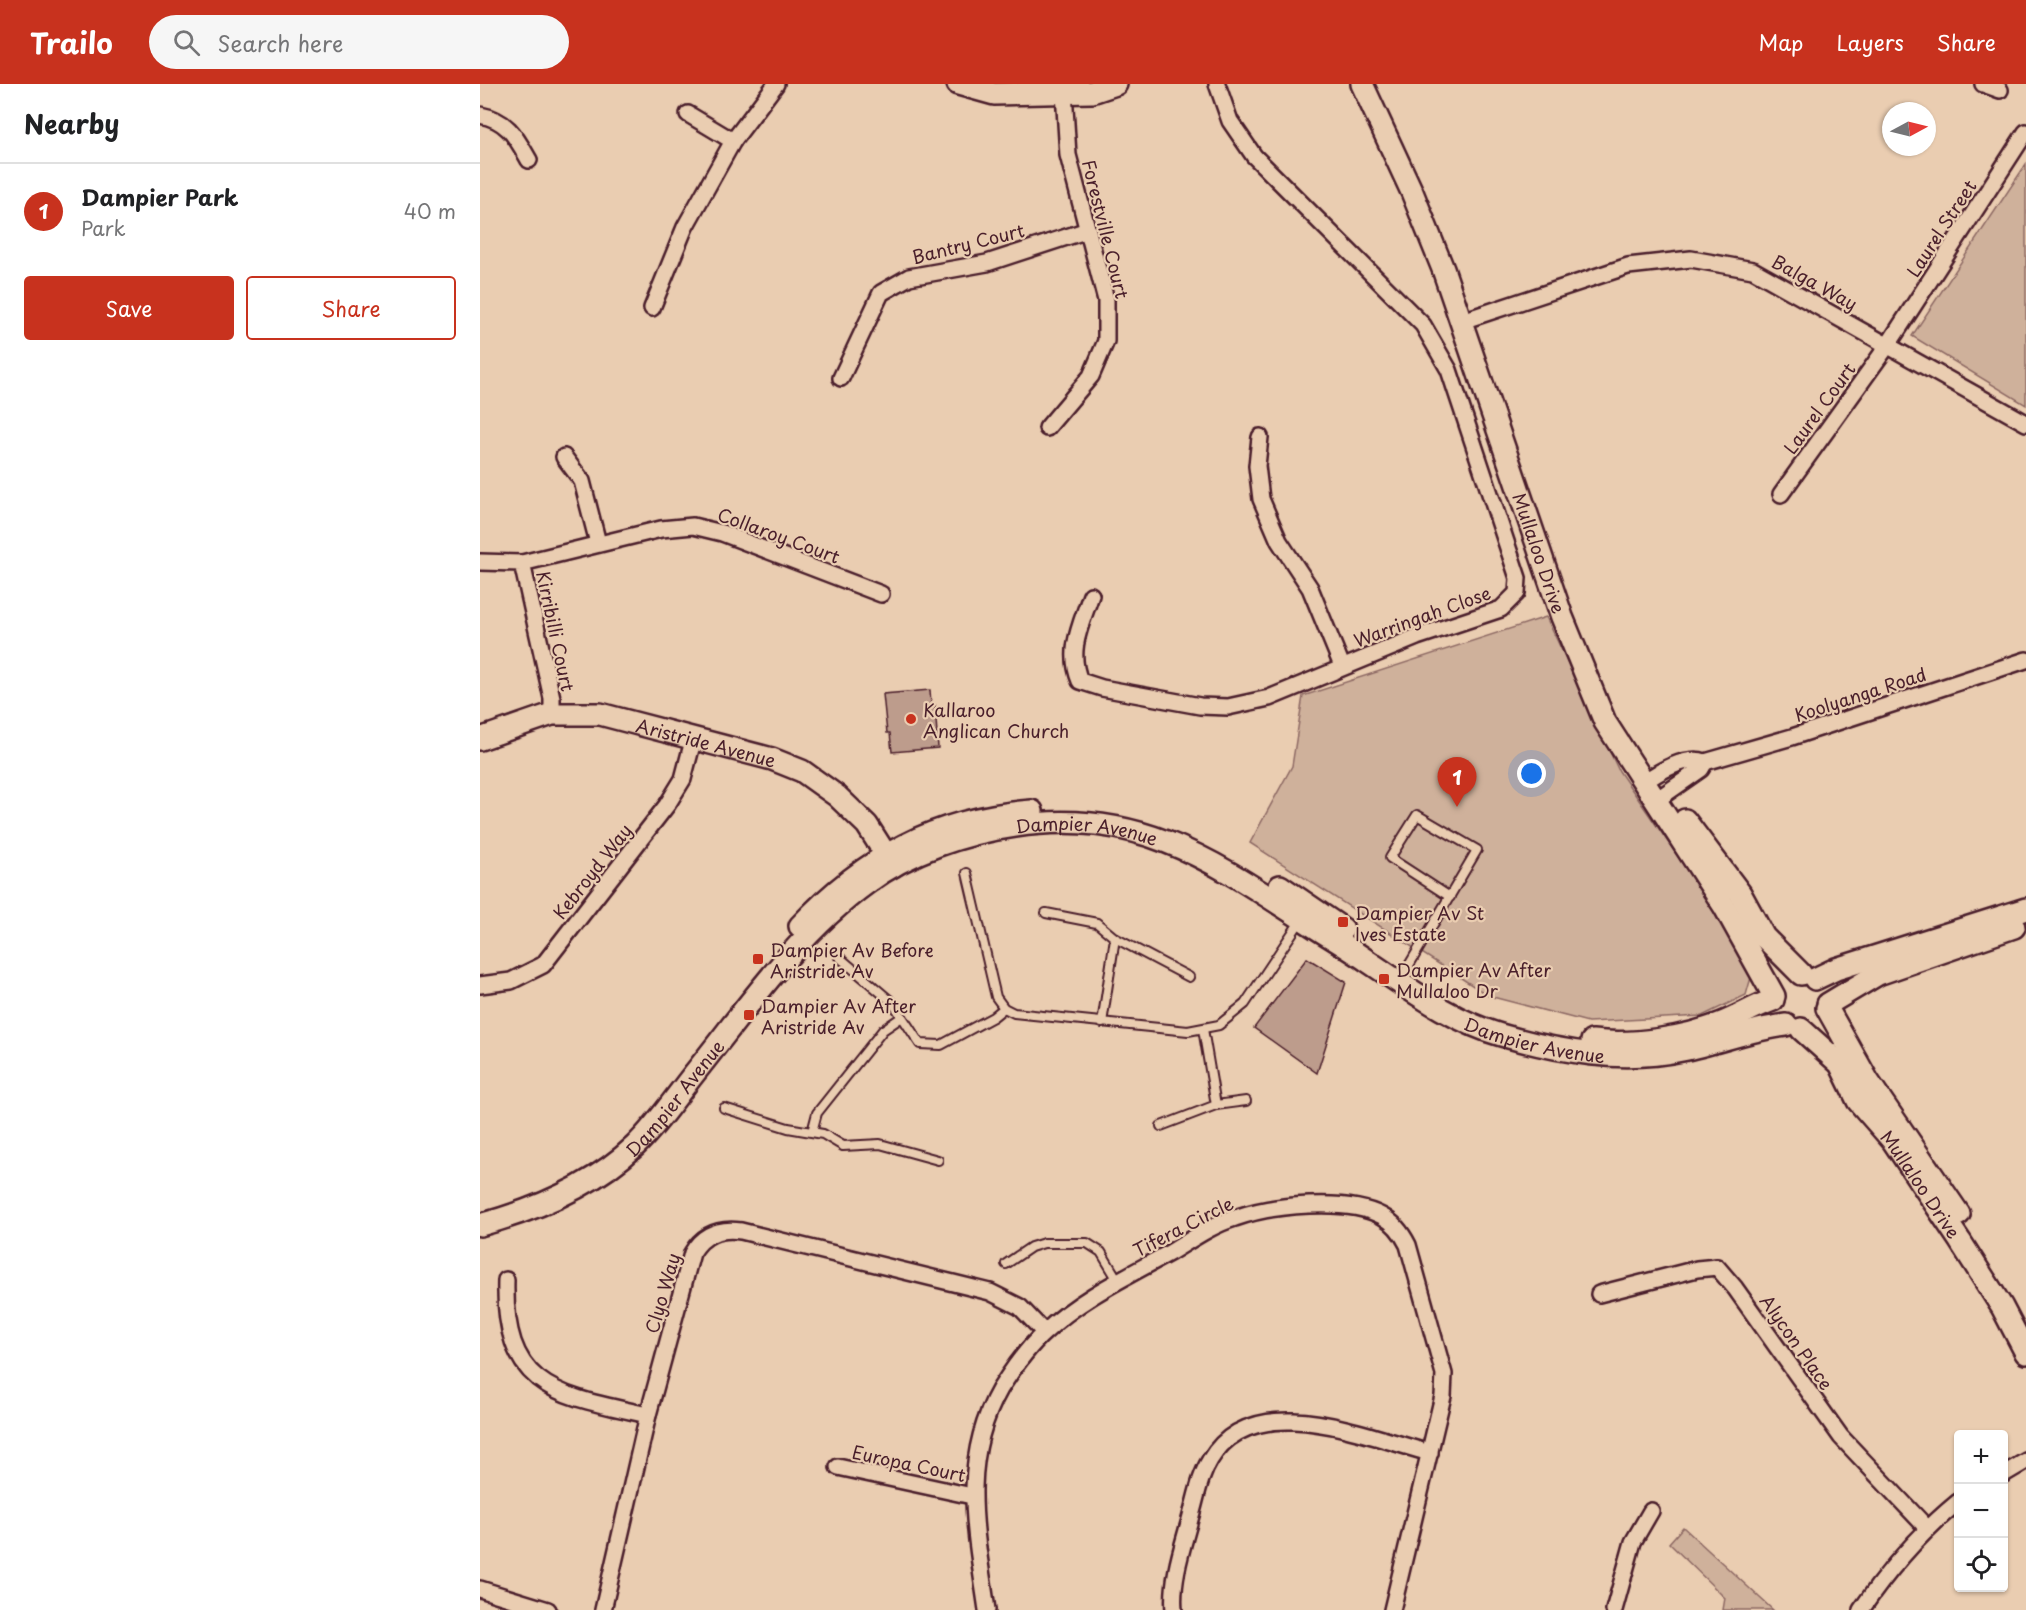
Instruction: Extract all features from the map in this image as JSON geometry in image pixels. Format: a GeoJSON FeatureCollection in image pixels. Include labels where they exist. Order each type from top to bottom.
{"type":"FeatureCollection","features":[{"type":"Feature","properties":{"kind":"main road"},"geometry":{"type":"LineString","coordinates":[[958,84],[994,94],[1092,92],[1116,84]]}},
{"type":"Feature","properties":{"kind":"main road","name":"Mullaloo Drive"},"geometry":{"type":"LineString","coordinates":[[1362,84],[1468,319]]}},
{"type":"Feature","properties":{"kind":"main road","name":"Mullaloo Drive"},"geometry":{"type":"LineString","coordinates":[[1377,84],[1421,177],[1581,666],[1605,722],[1660,797],[1724,906],[1774,998]]}},
{"type":"Feature","properties":{"kind":"main road","name":"Aristride Avenue"},"geometry":{"type":"LineString","coordinates":[[480,738],[552,714],[600,714],[772,759],[811,777],[837,796],[867,825],[889,860]]}},
{"type":"Feature","properties":{"kind":"main road","name":"Mullaloo Drive"},"geometry":{"type":"LineString","coordinates":[[1660,797],[1740,893],[1764,937],[1808,976]]}},
{"type":"Feature","properties":{"kind":"main road","name":"Dampier Avenue"},"geometry":{"type":"LineString","coordinates":[[480,1211],[503,1205],[544,1189],[613,1147],[654,1104],[765,966],[822,902],[933,832],[1002,813],[1087,810],[1145,820],[1178,831],[1248,865],[1405,972],[1459,1004],[1524,1029],[1604,1042],[1650,1039],[1708,1028],[1774,998]]}},
{"type":"Feature","properties":{"kind":"main road","name":"Dampier Avenue"},"geometry":{"type":"LineString","coordinates":[[480,1225],[528,1211],[568,1192],[634,1147],[780,969],[821,924],[889,860],[962,837],[1015,826],[1078,822],[1132,830],[1196,853],[1250,883],[1453,1016],[1500,1035],[1542,1046],[1602,1055],[1636,1057],[1683,1050],[1767,1027],[1793,1027]]}},
{"type":"Feature","properties":{"kind":"main road"},"geometry":{"type":"LineString","coordinates":[[2026,909],[1836,969],[1784,980],[1774,998],[1775,1012],[1793,1027],[1818,1023],[1827,1006],[1878,974],[2026,923]]}},
{"type":"Feature","properties":{"kind":"main road"},"geometry":{"type":"LineString","coordinates":[[1808,976],[1825,990],[1827,1006]]}},
{"type":"Feature","properties":{"kind":"main road","name":"Mullaloo Drive"},"geometry":{"type":"LineString","coordinates":[[1827,1006],[1868,1081],[1943,1188],[2026,1324]]}},
{"type":"Feature","properties":{"kind":"main road","name":"Mullaloo Drive"},"geometry":{"type":"LineString","coordinates":[[1793,1027],[1840,1064],[1858,1101],[1893,1141],[1966,1250],[2002,1307],[2026,1353]]}},
{"type":"Feature","properties":{"kind":"street"},"geometry":{"type":"LineString","coordinates":[[652,308],[685,227],[733,141],[776,84]]}},
{"type":"Feature","properties":{"kind":"street","name":"Warringah Close"},"geometry":{"type":"LineString","coordinates":[[1091,596],[1073,647],[1073,665],[1080,681],[1102,688],[1200,706],[1228,707],[1269,698],[1342,666],[1501,609],[1517,593],[1518,578],[1449,370],[1423,325],[1254,156],[1230,121],[1217,84]]}},
{"type":"Feature","properties":{"kind":"street"},"geometry":{"type":"LineString","coordinates":[[1983,84],[2000,90]]}},
{"type":"Feature","properties":{"kind":"street","name":"Forestville Court"},"geometry":{"type":"LineString","coordinates":[[1047,428],[1091,376],[1106,341],[1106,300],[1068,154],[1064,92]]}},
{"type":"Feature","properties":{"kind":"street"},"geometry":{"type":"LineString","coordinates":[[688,114],[733,141]]}},
{"type":"Feature","properties":{"kind":"street"},"geometry":{"type":"LineString","coordinates":[[480,115],[496,117],[513,133],[529,160]]}},
{"type":"Feature","properties":{"kind":"street","name":"Laurel Street"},"geometry":{"type":"LineString","coordinates":[[1888,345],[2026,132]]}},
{"type":"Feature","properties":{"kind":"street","name":"Bantry Court"},"geometry":{"type":"LineString","coordinates":[[842,378],[880,292],[909,277],[987,263],[1088,230]]}},
{"type":"Feature","properties":{"kind":"street","name":"Balga Way"},"geometry":{"type":"LineString","coordinates":[[1468,319],[1628,266],[1690,259],[1753,270],[2026,423]]}},
{"type":"Feature","properties":{"kind":"street","name":"Laurel Court"},"geometry":{"type":"LineString","coordinates":[[1781,494],[1888,345]]}},
{"type":"Feature","properties":{"kind":"street"},"geometry":{"type":"LineString","coordinates":[[1260,437],[1257,466],[1261,499],[1279,541],[1310,588],[1342,666]]}},
{"type":"Feature","properties":{"kind":"street"},"geometry":{"type":"LineString","coordinates":[[564,457],[582,481],[598,543]]}},
{"type":"Feature","properties":{"kind":"street","name":"Collaroy Court"},"geometry":{"type":"LineString","coordinates":[[522,563],[661,529],[693,526],[722,533],[881,594]]}},
{"type":"Feature","properties":{"kind":"street","name":"Kirribilli Court"},"geometry":{"type":"LineString","coordinates":[[480,562],[522,563],[552,698],[552,714]]}},
{"type":"Feature","properties":{"kind":"street","name":"Koolyanga Road"},"geometry":{"type":"LineString","coordinates":[[1648,779],[1685,763],[1698,760],[1705,762],[1792,737],[2026,660]]}},
{"type":"Feature","properties":{"kind":"street","name":"Kebroyd Way"},"geometry":{"type":"LineString","coordinates":[[480,985],[511,981],[543,965],[667,805],[683,779],[694,737]]}},
{"type":"Feature","properties":{"kind":"street","name":"Koolyanga Road"},"geometry":{"type":"LineString","coordinates":[[1660,797],[1701,769],[1705,762]]}},
{"type":"Feature","properties":{"kind":"street","name":"Tifera Circle"},"geometry":{"type":"LineString","coordinates":[[987,1610],[972,1496],[978,1448],[996,1400],[1016,1367],[1044,1332],[1077,1307],[1216,1227],[1253,1212],[1284,1207],[1325,1206],[1369,1210],[1381,1215],[1401,1232],[1408,1245],[1443,1374],[1443,1396],[1392,1610]]}},
{"type":"Feature","properties":{"kind":"street","name":"Clyo Way"},"geometry":{"type":"LineString","coordinates":[[603,1610],[648,1415],[692,1253],[698,1243],[715,1231],[741,1231],[990,1292],[1020,1307],[1044,1332]]}},
{"type":"Feature","properties":{"kind":"street","name":"Alycon Place"},"geometry":{"type":"LineString","coordinates":[[1599,1294],[1704,1267],[1717,1267],[1735,1288],[1841,1437],[1926,1528]]}},
{"type":"Feature","properties":{"kind":"street"},"geometry":{"type":"LineString","coordinates":[[506,1280],[506,1322],[516,1351],[541,1382],[568,1396],[648,1415]]}},
{"type":"Feature","properties":{"kind":"street"},"geometry":{"type":"LineString","coordinates":[[1174,1610],[1177,1575],[1201,1479],[1217,1449],[1233,1437],[1265,1422],[1294,1419],[1430,1453]]}},
{"type":"Feature","properties":{"kind":"street"},"geometry":{"type":"LineString","coordinates":[[2008,1472],[2026,1461]]}},
{"type":"Feature","properties":{"kind":"street","name":"Europa Court"},"geometry":{"type":"LineString","coordinates":[[838,1467],[972,1496]]}},
{"type":"Feature","properties":{"kind":"street"},"geometry":{"type":"LineString","coordinates":[[1861,1610],[1876,1588],[1926,1528],[1954,1506]]}},
{"type":"Feature","properties":{"kind":"street"},"geometry":{"type":"LineString","coordinates":[[1614,1610],[1633,1542],[1652,1511]]}},
{"type":"Feature","properties":{"kind":"street"},"geometry":{"type":"LineString","coordinates":[[480,1588],[548,1610]]}},
{"type":"Feature","properties":{"kind":"lane"},"geometry":{"type":"LineString","coordinates":[[1405,972],[1450,897],[1477,850],[1417,815],[1390,858],[1450,897]]}},
{"type":"Feature","properties":{"kind":"lane"},"geometry":{"type":"LineString","coordinates":[[967,873],[996,997],[1004,1008],[1014,1014],[1188,1032],[1219,1025],[1245,1004],[1302,919]]}},
{"type":"Feature","properties":{"kind":"lane"},"geometry":{"type":"LineString","coordinates":[[1046,913],[1097,923],[1115,938],[1189,977]]}},
{"type":"Feature","properties":{"kind":"lane"},"geometry":{"type":"LineString","coordinates":[[1102,1023],[1115,938]]}},
{"type":"Feature","properties":{"kind":"lane"},"geometry":{"type":"LineString","coordinates":[[839,957],[893,1003],[920,1044],[941,1045],[993,1017],[1004,1008]]}},
{"type":"Feature","properties":{"kind":"lane"},"geometry":{"type":"LineString","coordinates":[[812,1132],[817,1113],[883,1030],[902,1017]]}},
{"type":"Feature","properties":{"kind":"lane"},"geometry":{"type":"LineString","coordinates":[[1203,1029],[1215,1105]]}},
{"type":"Feature","properties":{"kind":"lane"},"geometry":{"type":"LineString","coordinates":[[1161,1126],[1215,1105],[1246,1101]]}},
{"type":"Feature","properties":{"kind":"lane"},"geometry":{"type":"LineString","coordinates":[[724,1108],[788,1128],[824,1134],[843,1146],[880,1144],[938,1160]]}},
{"type":"Feature","properties":{"kind":"lane"},"geometry":{"type":"LineString","coordinates":[[1006,1264],[1031,1247],[1044,1243],[1087,1244],[1101,1252],[1119,1282]]}},
{"type":"Feature","properties":{"kind":"shaded area"},"geometry":{"type":"Polygon","coordinates":[[[2026,164],[2026,405],[1912,336],[2026,164]]]}},
{"type":"Feature","properties":{"kind":"shaded area"},"geometry":{"type":"Polygon","coordinates":[[[1546,617],[1619,771],[1754,967],[1746,995],[1702,1016],[1588,1022],[1489,996],[1250,843],[1292,766],[1303,696],[1546,617]]]}},
{"type":"Feature","properties":{"kind":"shaded area"},"geometry":{"type":"Polygon","coordinates":[[[1683,1527],[1773,1610],[1723,1610],[1725,1598],[1669,1543],[1683,1527]]]}},
{"type":"Feature","properties":{"kind":"building","name":"Kallaroo Anglican Church"},"geometry":{"type":"Polygon","coordinates":[[[930,690],[931,705],[935,705],[938,748],[892,752],[890,733],[887,733],[883,694],[930,690]]]}},
{"type":"Feature","properties":{"kind":"building"},"geometry":{"type":"Polygon","coordinates":[[[1307,958],[1346,982],[1317,1073],[1254,1028],[1307,958]]]}},
{"type":"Feature","properties":{"kind":"place","name":"Kallaroo Anglican Church"},"geometry":{"type":"Point","coordinates":[911,719]}},
{"type":"Feature","properties":{"kind":"place","name":"Dampier Park"},"geometry":{"type":"Point","coordinates":[1457,807]}},
{"type":"Feature","properties":{"kind":"place","name":"Dampier Av St Ives Estate"},"geometry":{"type":"Point","coordinates":[1343,922]}},
{"type":"Feature","properties":{"kind":"place","name":"Dampier Av Before Aristride Av"},"geometry":{"type":"Point","coordinates":[758,959]}},
{"type":"Feature","properties":{"kind":"place","name":"Dampier Av After Mullaloo Dr"},"geometry":{"type":"Point","coordinates":[1384,979]}},
{"type":"Feature","properties":{"kind":"place","name":"Dampier Av After Aristride Av"},"geometry":{"type":"Point","coordinates":[749,1015]}}]}
